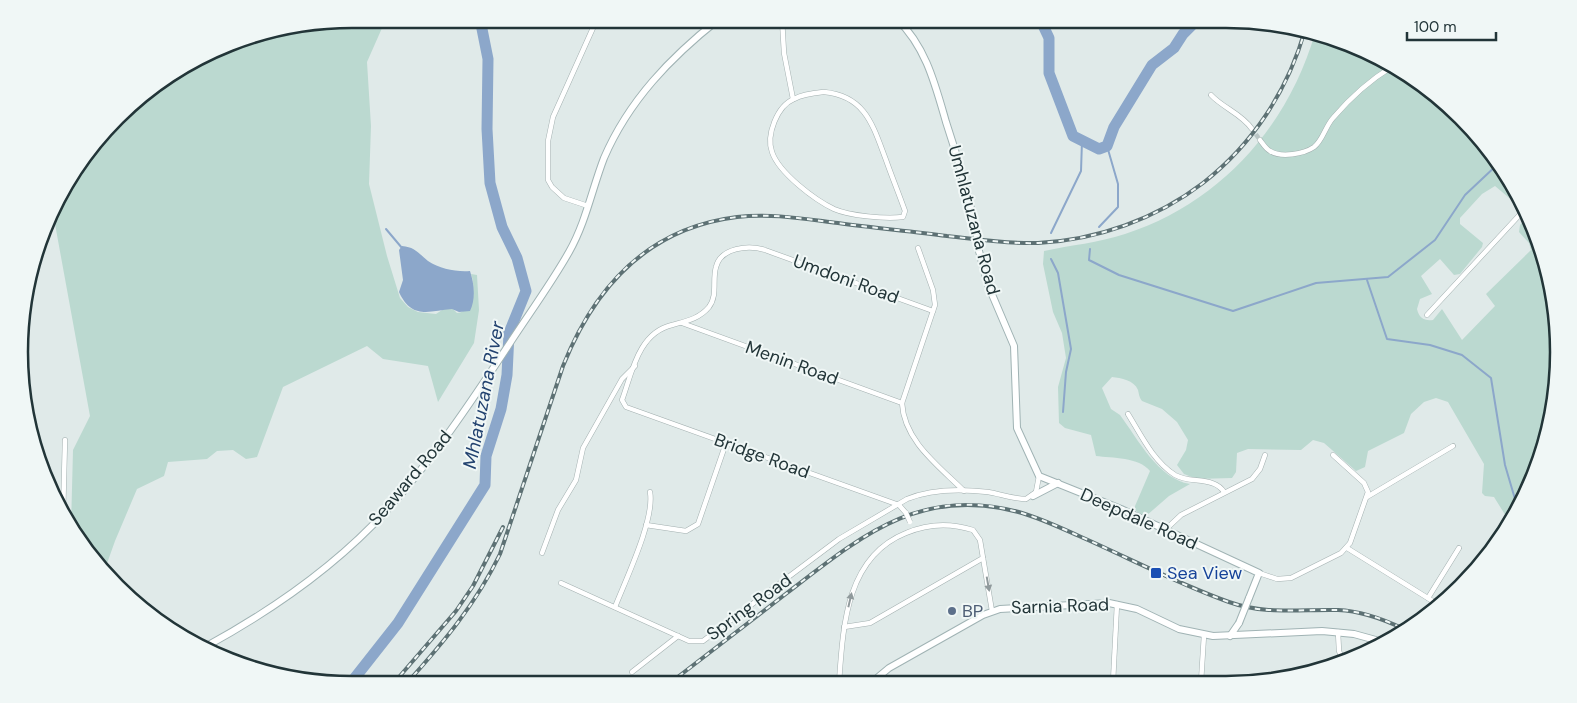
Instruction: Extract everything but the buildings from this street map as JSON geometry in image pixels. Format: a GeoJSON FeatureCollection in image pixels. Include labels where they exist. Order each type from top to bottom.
{"type":"FeatureCollection","features":[{"type":"Feature","properties":{"kind":"street"},"geometry":{"type":"LineString","coordinates":[[593,28],[553,117],[548,141],[548,180],[552,187],[564,198],[588,206],[604,160],[631,107],[664,68],[709,28]]}},
{"type":"Feature","properties":{"kind":"street"},"geometry":{"type":"LineString","coordinates":[[783,28],[784,53],[793,99]]}},
{"type":"Feature","properties":{"kind":"street","name":"Umhlatuzana Road"},"geometry":{"type":"LineString","coordinates":[[904,28],[916,42],[932,74],[966,186],[988,285],[1014,346],[1017,428],[1039,476]]}},
{"type":"Feature","properties":{"kind":"street"},"geometry":{"type":"LineString","coordinates":[[1260,140],[1268,150],[1275,153],[1297,154],[1312,148],[1320,141],[1326,126],[1340,110],[1359,91],[1387,70]]}},
{"type":"Feature","properties":{"kind":"street"},"geometry":{"type":"LineString","coordinates":[[824,92],[834,93],[860,106],[872,122],[879,140],[906,211],[903,217],[848,213],[835,209],[812,196],[781,167],[772,153],[770,136],[779,114],[793,99],[824,92]]}},
{"type":"Feature","properties":{"kind":"street"},"geometry":{"type":"LineString","coordinates":[[1211,95],[1222,106],[1246,121],[1252,128]]}},
{"type":"Feature","properties":{"kind":"street","name":"Seaward Road"},"geometry":{"type":"LineString","coordinates":[[211,643],[309,580],[370,527],[401,494],[442,442],[554,276],[578,235],[588,206]]}},
{"type":"Feature","properties":{"kind":"street"},"geometry":{"type":"LineString","coordinates":[[1428,315],[1519,215]]}},
{"type":"Feature","properties":{"kind":"street","name":"Umdoni Road"},"geometry":{"type":"LineString","coordinates":[[682,323],[702,314],[711,304],[714,296],[716,267],[725,253],[740,248],[759,248],[933,311]]}},
{"type":"Feature","properties":{"kind":"street"},"geometry":{"type":"LineString","coordinates":[[918,248],[933,290],[933,311],[902,402],[904,420],[912,437],[964,491]]}},
{"type":"Feature","properties":{"kind":"street"},"geometry":{"type":"LineString","coordinates":[[542,553],[558,510],[576,480],[584,448],[622,378],[635,366],[643,345],[654,333],[671,325],[682,323]]}},
{"type":"Feature","properties":{"kind":"street","name":"Menin Road"},"geometry":{"type":"LineString","coordinates":[[682,323],[902,402]]}},
{"type":"Feature","properties":{"kind":"street","name":"Bridge Road"},"geometry":{"type":"LineString","coordinates":[[635,366],[622,400],[626,407],[898,505]]}},
{"type":"Feature","properties":{"kind":"street"},"geometry":{"type":"LineString","coordinates":[[1128,414],[1152,452],[1169,471],[1184,480],[1215,483],[1224,492]]}},
{"type":"Feature","properties":{"kind":"street"},"geometry":{"type":"LineString","coordinates":[[62,496],[65,440]]}},
{"type":"Feature","properties":{"kind":"street"},"geometry":{"type":"LineString","coordinates":[[646,525],[686,531],[698,524],[726,443]]}},
{"type":"Feature","properties":{"kind":"street"},"geometry":{"type":"LineString","coordinates":[[1367,497],[1453,446]]}},
{"type":"Feature","properties":{"kind":"street"},"geometry":{"type":"LineString","coordinates":[[1164,530],[1181,515],[1252,479],[1260,469],[1265,455]]}},
{"type":"Feature","properties":{"kind":"street"},"geometry":{"type":"LineString","coordinates":[[1333,456],[1364,483],[1367,488],[1367,497],[1347,548],[1432,601]]}},
{"type":"Feature","properties":{"kind":"street"},"geometry":{"type":"LineString","coordinates":[[1033,496],[1038,488],[1039,476]]}},
{"type":"Feature","properties":{"kind":"street","name":"Deepdale Road"},"geometry":{"type":"LineString","coordinates":[[1039,476],[1121,509],[1259,573],[1277,579],[1291,578],[1336,556],[1347,548]]}},
{"type":"Feature","properties":{"kind":"street"},"geometry":{"type":"LineString","coordinates":[[913,530],[906,513],[898,505],[915,496],[964,491],[988,492],[1022,499],[1033,496],[1058,483]]}},
{"type":"Feature","properties":{"kind":"street"},"geometry":{"type":"LineString","coordinates":[[615,607],[646,525],[652,500],[650,492]]}},
{"type":"Feature","properties":{"kind":"street","name":"Spring Road"},"geometry":{"type":"LineString","coordinates":[[562,583],[678,636],[696,642],[712,636],[839,539],[870,519],[898,505]]}},
{"type":"Feature","properties":{"kind":"street"},"geometry":{"type":"LineString","coordinates":[[840,676],[844,627],[852,593],[867,562],[880,547],[913,530],[945,525],[973,530],[980,540],[992,611]]}},
{"type":"Feature","properties":{"kind":"street"},"geometry":{"type":"LineString","coordinates":[[1428,598],[1460,548]]}},
{"type":"Feature","properties":{"kind":"street"},"geometry":{"type":"LineString","coordinates":[[844,627],[870,623],[983,558]]}},
{"type":"Feature","properties":{"kind":"street"},"geometry":{"type":"LineString","coordinates":[[1230,636],[1239,623],[1259,573]]}},
{"type":"Feature","properties":{"kind":"street"},"geometry":{"type":"LineString","coordinates":[[1113,676],[1117,604]]}},
{"type":"Feature","properties":{"kind":"street","name":"Sarnia Road"},"geometry":{"type":"LineString","coordinates":[[879,676],[889,668],[992,611],[1117,604],[1137,609],[1179,629],[1204,635],[1230,636],[1338,632],[1373,640]]}},
{"type":"Feature","properties":{"kind":"street"},"geometry":{"type":"LineString","coordinates":[[1338,632],[1340,654]]}},
{"type":"Feature","properties":{"kind":"street"},"geometry":{"type":"LineString","coordinates":[[1201,676],[1204,635]]}},
{"type":"Feature","properties":{"kind":"street"},"geometry":{"type":"LineString","coordinates":[[632,672],[678,636]]}},
{"type":"Feature","properties":{"kind":"green space"},"geometry":{"type":"Polygon","coordinates":[[[382,28],[367,62],[371,126],[369,184],[387,256],[400,298],[408,307],[418,312],[436,314],[445,308],[452,308],[457,313],[462,312],[470,304],[472,298],[473,285],[471,274],[477,275],[479,310],[474,343],[438,402],[428,366],[383,359],[367,346],[283,387],[257,457],[246,459],[233,450],[217,451],[207,459],[168,462],[164,476],[137,489],[107,564],[94,549],[71,515],[73,450],[90,416],[55,222],[94,154],[122,122],[154,94],[208,61],[247,45],[309,30],[382,28]]]}},
{"type":"Feature","properties":{"kind":"green space"},"geometry":{"type":"Polygon","coordinates":[[[1313,40],[1349,52],[1406,82],[1455,122],[1483,154],[1511,200],[1495,186],[1482,194],[1460,218],[1460,224],[1483,243],[1482,247],[1460,274],[1454,275],[1440,259],[1421,276],[1432,294],[1420,299],[1417,309],[1421,317],[1433,320],[1442,309],[1462,340],[1495,306],[1486,294],[1531,250],[1529,243],[1519,232],[1522,222],[1538,268],[1547,309],[1550,352],[1549,373],[1543,415],[1532,456],[1505,515],[1494,497],[1485,496],[1482,493],[1484,464],[1448,402],[1436,398],[1424,402],[1411,414],[1404,433],[1368,451],[1365,467],[1356,471],[1324,443],[1313,440],[1301,450],[1248,449],[1237,453],[1236,472],[1232,478],[1197,479],[1184,474],[1177,465],[1186,450],[1188,440],[1177,422],[1162,409],[1142,401],[1134,384],[1112,377],[1102,388],[1111,409],[1120,415],[1150,457],[1159,466],[1179,481],[1190,484],[1169,496],[1146,516],[1142,516],[1135,510],[1135,506],[1150,471],[1145,466],[1132,461],[1096,456],[1091,435],[1065,428],[1059,423],[1058,387],[1066,358],[1062,333],[1053,312],[1043,264],[1044,251],[1095,242],[1125,234],[1159,221],[1191,203],[1219,182],[1245,157],[1268,130],[1287,100],[1303,67],[1313,40]]]}},
{"type":"Feature","properties":{"kind":"water"},"geometry":{"type":"Polygon","coordinates":[[[402,246],[413,249],[428,261],[443,268],[470,271],[474,291],[470,311],[459,312],[452,309],[422,312],[410,307],[399,292],[403,280],[399,250],[402,246]]]}},
{"type":"Feature","properties":{"kind":"waterway","name":"Mhlatuzana River"},"geometry":{"type":"LineString","coordinates":[[356,676],[398,623],[485,485],[486,456],[501,409],[507,375],[509,333],[526,291],[517,258],[502,227],[490,183],[487,129],[488,59],[482,28]]}},
{"type":"Feature","properties":{"kind":"waterway","name":"Mhlatuzana River"},"geometry":{"type":"LineString","coordinates":[[1044,28],[1049,38],[1049,73],[1073,136],[1099,149],[1107,146],[1114,127],[1152,65],[1174,48],[1189,28]]}},
{"type":"Feature","properties":{"kind":"waterway"},"geometry":{"type":"LineString","coordinates":[[1051,233],[1081,171],[1082,141]]}},
{"type":"Feature","properties":{"kind":"waterway"},"geometry":{"type":"LineString","coordinates":[[1099,227],[1118,207],[1118,184],[1107,146]]}},
{"type":"Feature","properties":{"kind":"waterway"},"geometry":{"type":"LineString","coordinates":[[1090,249],[1089,260],[1119,275],[1233,311],[1316,283],[1388,277],[1435,240],[1465,195],[1493,168]]}},
{"type":"Feature","properties":{"kind":"waterway"},"geometry":{"type":"LineString","coordinates":[[386,229],[402,248]]}},
{"type":"Feature","properties":{"kind":"waterway"},"geometry":{"type":"LineString","coordinates":[[1051,259],[1058,273],[1071,349],[1066,372],[1063,412]]}},
{"type":"Feature","properties":{"kind":"waterway"},"geometry":{"type":"LineString","coordinates":[[1367,280],[1387,339],[1430,345],[1462,355],[1491,378],[1505,465],[1515,498]]}},
{"type":"Feature","properties":{"kind":"waterway"},"geometry":{"type":"LineString","coordinates":[[498,332],[509,333]]}},
{"type":"Feature","properties":{"kind":"tunnel"},"geometry":{"type":"LineString","coordinates":[[1252,129],[1260,140]]}},
{"type":"Feature","properties":{"kind":"railway"},"geometry":{"type":"LineString","coordinates":[[413,676],[458,622],[480,590],[500,554],[563,366],[576,337],[591,311],[609,287],[629,266],[651,248],[677,234],[705,223],[750,216],[788,217],[1003,242],[1038,243],[1060,241],[1104,232],[1146,217],[1166,207],[1185,196],[1221,168],[1238,151],[1266,114],[1289,74],[1303,37]]}},
{"type":"Feature","properties":{"kind":"railway"},"geometry":{"type":"LineString","coordinates":[[679,676],[814,572],[868,535],[895,521],[923,511],[954,505],[986,506],[1029,515],[1191,587],[1243,606],[1270,610],[1338,610],[1355,612],[1372,616],[1397,626]]}},
{"type":"Feature","properties":{"kind":"railway"},"geometry":{"type":"LineString","coordinates":[[400,676],[456,611],[473,586],[503,527]]}},
{"type":"Feature","properties":{"kind":"place","name":"Sea View"},"geometry":{"type":"Point","coordinates":[1156,573]}},
{"type":"Feature","properties":{"kind":"place","name":"BP"},"geometry":{"type":"Point","coordinates":[952,611]}}]}
